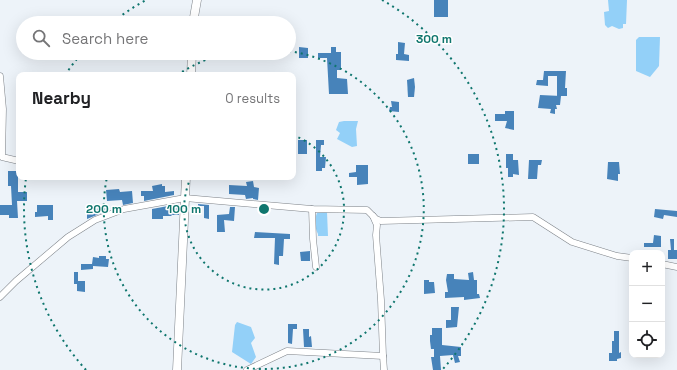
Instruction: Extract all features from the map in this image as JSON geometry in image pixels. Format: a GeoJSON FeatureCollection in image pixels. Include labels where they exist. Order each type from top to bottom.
{"type":"FeatureCollection","features":[{"type":"Feature","properties":{"kind":"main road"},"geometry":{"type":"LineString","coordinates":[[194,16],[197,0]]}},
{"type":"Feature","properties":{"kind":"main road"},"geometry":{"type":"LineString","coordinates":[[191,72],[192,60]]}},
{"type":"Feature","properties":{"kind":"main road"},"geometry":{"type":"LineString","coordinates":[[178,370],[186,180]]}},
{"type":"Feature","properties":{"kind":"street"},"geometry":{"type":"LineString","coordinates":[[0,76],[3,109],[2,157],[16,160]]}},
{"type":"Feature","properties":{"kind":"street"},"geometry":{"type":"LineString","coordinates":[[0,297],[16,281],[68,237],[95,220],[124,209],[185,198],[312,209],[367,210],[376,219],[386,221],[533,216],[572,242],[617,256],[629,258]]}},
{"type":"Feature","properties":{"kind":"street"},"geometry":{"type":"LineString","coordinates":[[312,209],[316,267]]}},
{"type":"Feature","properties":{"kind":"street"},"geometry":{"type":"LineString","coordinates":[[373,216],[377,225],[376,235],[384,370]]}},
{"type":"Feature","properties":{"kind":"street"},"geometry":{"type":"LineString","coordinates":[[665,265],[677,267]]}},
{"type":"Feature","properties":{"kind":"street"},"geometry":{"type":"LineString","coordinates":[[247,370],[287,351],[383,356]]}},
{"type":"Feature","properties":{"kind":"water"},"geometry":{"type":"Polygon","coordinates":[[[608,0],[627,0],[626,24],[623,24],[623,28],[619,29],[612,26],[608,28],[605,25],[604,12],[609,11],[608,0]]]}},
{"type":"Feature","properties":{"kind":"water"},"geometry":{"type":"Polygon","coordinates":[[[639,37],[660,37],[659,66],[650,77],[636,71],[636,40],[639,37]]]}},
{"type":"Feature","properties":{"kind":"water"},"geometry":{"type":"Polygon","coordinates":[[[358,121],[356,129],[357,146],[352,147],[337,139],[340,133],[336,130],[339,122],[358,121]]]}},
{"type":"Feature","properties":{"kind":"water"},"geometry":{"type":"Polygon","coordinates":[[[327,212],[328,236],[318,236],[315,218],[317,213],[327,212]]]}},
{"type":"Feature","properties":{"kind":"water"},"geometry":{"type":"Polygon","coordinates":[[[237,322],[251,327],[255,338],[251,343],[256,357],[251,364],[232,352],[235,325],[237,322]]]}},
{"type":"Feature","properties":{"kind":"building"},"geometry":{"type":"Polygon","coordinates":[[[434,0],[448,0],[448,17],[434,17],[434,0]]]}},
{"type":"Feature","properties":{"kind":"building"},"geometry":{"type":"Polygon","coordinates":[[[398,42],[405,43],[404,54],[409,55],[409,61],[396,60],[396,54],[398,54],[398,42]]]}},
{"type":"Feature","properties":{"kind":"building"},"geometry":{"type":"Polygon","coordinates":[[[299,47],[308,48],[308,58],[299,58],[299,47]]]}},
{"type":"Feature","properties":{"kind":"building"},"geometry":{"type":"Polygon","coordinates":[[[331,47],[336,47],[336,52],[341,52],[341,70],[337,70],[337,78],[347,79],[348,94],[329,94],[327,58],[318,58],[318,53],[331,53],[331,47]]]}},
{"type":"Feature","properties":{"kind":"building"},"geometry":{"type":"Polygon","coordinates":[[[544,71],[566,71],[565,88],[567,88],[567,96],[557,96],[557,76],[548,76],[548,86],[536,85],[537,80],[543,80],[544,71]]]}},
{"type":"Feature","properties":{"kind":"building"},"geometry":{"type":"Polygon","coordinates":[[[414,78],[414,97],[408,97],[407,80],[414,78]]]}},
{"type":"Feature","properties":{"kind":"building"},"geometry":{"type":"Polygon","coordinates":[[[540,95],[561,96],[560,105],[556,105],[557,109],[555,109],[555,114],[550,113],[551,109],[538,108],[540,95]]]}},
{"type":"Feature","properties":{"kind":"building"},"geometry":{"type":"Polygon","coordinates":[[[391,101],[399,102],[399,112],[389,111],[390,107],[392,107],[391,101]]]}},
{"type":"Feature","properties":{"kind":"building"},"geometry":{"type":"Polygon","coordinates":[[[505,111],[514,111],[514,130],[505,128],[507,121],[495,121],[495,114],[505,114],[505,111]]]}},
{"type":"Feature","properties":{"kind":"building"},"geometry":{"type":"Polygon","coordinates":[[[298,140],[307,140],[307,154],[298,154],[298,140]]]}},
{"type":"Feature","properties":{"kind":"building"},"geometry":{"type":"Polygon","coordinates":[[[316,140],[324,140],[324,145],[321,145],[320,157],[326,157],[325,168],[322,168],[322,171],[316,171],[316,140]]]}},
{"type":"Feature","properties":{"kind":"building"},"geometry":{"type":"Polygon","coordinates":[[[468,154],[479,154],[479,164],[468,164],[468,154]]]}},
{"type":"Feature","properties":{"kind":"building"},"geometry":{"type":"Polygon","coordinates":[[[506,154],[513,154],[513,160],[518,160],[519,175],[513,174],[513,177],[508,177],[508,168],[506,168],[506,154]]]}},
{"type":"Feature","properties":{"kind":"building"},"geometry":{"type":"Polygon","coordinates":[[[529,160],[542,160],[541,165],[538,165],[537,179],[528,179],[529,160]]]}},
{"type":"Feature","properties":{"kind":"building"},"geometry":{"type":"Polygon","coordinates":[[[608,162],[619,162],[620,174],[618,174],[618,181],[607,179],[608,162]]]}},
{"type":"Feature","properties":{"kind":"building"},"geometry":{"type":"Polygon","coordinates":[[[356,165],[368,165],[368,184],[357,185],[357,177],[349,177],[349,173],[356,172],[356,165]]]}},
{"type":"Feature","properties":{"kind":"building"},"geometry":{"type":"Polygon","coordinates":[[[8,171],[16,171],[18,192],[27,192],[27,201],[17,201],[18,218],[9,218],[9,215],[0,215],[0,205],[12,205],[11,186],[8,186],[8,171]]]}},
{"type":"Feature","properties":{"kind":"building"},"geometry":{"type":"Polygon","coordinates":[[[253,181],[254,187],[259,188],[258,200],[253,198],[246,199],[245,195],[229,194],[229,185],[247,186],[246,182],[253,181]]]}},
{"type":"Feature","properties":{"kind":"building"},"geometry":{"type":"Polygon","coordinates":[[[162,184],[162,186],[165,186],[165,192],[174,191],[174,195],[144,201],[144,196],[141,196],[141,191],[153,191],[152,186],[162,184]]]}},
{"type":"Feature","properties":{"kind":"building"},"geometry":{"type":"Polygon","coordinates":[[[119,189],[120,192],[132,191],[133,203],[123,205],[122,200],[107,201],[106,190],[119,189]]]}},
{"type":"Feature","properties":{"kind":"building"},"geometry":{"type":"Polygon","coordinates":[[[179,204],[179,215],[163,216],[163,219],[152,219],[152,209],[179,204]]]}},
{"type":"Feature","properties":{"kind":"building"},"geometry":{"type":"Polygon","coordinates":[[[198,204],[209,205],[209,219],[204,218],[204,206],[198,206],[198,204]]]}},
{"type":"Feature","properties":{"kind":"building"},"geometry":{"type":"Polygon","coordinates":[[[37,205],[53,205],[53,220],[48,220],[48,216],[35,217],[37,205]]]}},
{"type":"Feature","properties":{"kind":"building"},"geometry":{"type":"Polygon","coordinates":[[[95,205],[95,209],[109,206],[109,210],[87,219],[87,206],[95,205]]]}},
{"type":"Feature","properties":{"kind":"building"},"geometry":{"type":"Polygon","coordinates":[[[230,207],[235,207],[234,221],[224,220],[225,232],[217,232],[217,215],[229,214],[230,207]]]}},
{"type":"Feature","properties":{"kind":"building"},"geometry":{"type":"Polygon","coordinates":[[[655,209],[677,211],[677,217],[664,215],[663,219],[654,217],[655,209]]]}},
{"type":"Feature","properties":{"kind":"building"},"geometry":{"type":"Polygon","coordinates":[[[255,232],[290,234],[290,239],[284,239],[283,256],[279,256],[279,265],[274,264],[275,238],[254,238],[255,232]]]}},
{"type":"Feature","properties":{"kind":"building"},"geometry":{"type":"Polygon","coordinates":[[[654,235],[661,236],[661,247],[644,247],[644,243],[653,243],[654,235]]]}},
{"type":"Feature","properties":{"kind":"building"},"geometry":{"type":"Polygon","coordinates":[[[670,239],[674,239],[674,250],[677,250],[677,259],[668,259],[668,250],[671,250],[670,239]]]}},
{"type":"Feature","properties":{"kind":"building"},"geometry":{"type":"Polygon","coordinates":[[[310,251],[310,261],[301,261],[300,252],[310,251]]]}},
{"type":"Feature","properties":{"kind":"building"},"geometry":{"type":"Polygon","coordinates":[[[99,256],[106,256],[106,259],[109,259],[108,267],[93,266],[93,269],[81,270],[81,264],[92,264],[93,257],[99,258],[99,256]]]}},
{"type":"Feature","properties":{"kind":"building"},"geometry":{"type":"Polygon","coordinates":[[[74,272],[78,272],[78,281],[85,281],[85,292],[77,291],[77,284],[74,284],[74,272]]]}},
{"type":"Feature","properties":{"kind":"building"},"geometry":{"type":"Polygon","coordinates":[[[473,272],[474,280],[477,280],[477,294],[479,294],[480,298],[464,300],[464,297],[445,298],[445,292],[448,292],[446,280],[447,274],[454,274],[454,279],[469,280],[468,273],[473,272]]]}},
{"type":"Feature","properties":{"kind":"building"},"geometry":{"type":"Polygon","coordinates":[[[424,280],[434,282],[435,293],[424,294],[424,280]]]}},
{"type":"Feature","properties":{"kind":"building"},"geometry":{"type":"Polygon","coordinates":[[[451,307],[459,307],[457,327],[446,328],[446,320],[451,320],[451,307]]]}},
{"type":"Feature","properties":{"kind":"building"},"geometry":{"type":"Polygon","coordinates":[[[288,324],[297,324],[297,329],[293,329],[292,344],[288,343],[288,324]]]}},
{"type":"Feature","properties":{"kind":"building"},"geometry":{"type":"Polygon","coordinates":[[[432,328],[442,328],[442,345],[461,347],[461,356],[458,356],[460,362],[455,363],[453,355],[440,356],[441,370],[433,370],[431,357],[434,357],[434,349],[431,349],[430,341],[432,328]]]}},
{"type":"Feature","properties":{"kind":"building"},"geometry":{"type":"Polygon","coordinates":[[[303,329],[309,329],[309,337],[311,336],[312,347],[304,347],[303,329]]]}},
{"type":"Feature","properties":{"kind":"building"},"geometry":{"type":"Polygon","coordinates":[[[614,331],[619,331],[619,353],[621,352],[621,358],[617,359],[617,361],[609,361],[609,353],[612,353],[612,341],[614,341],[614,331]]]}}]}
